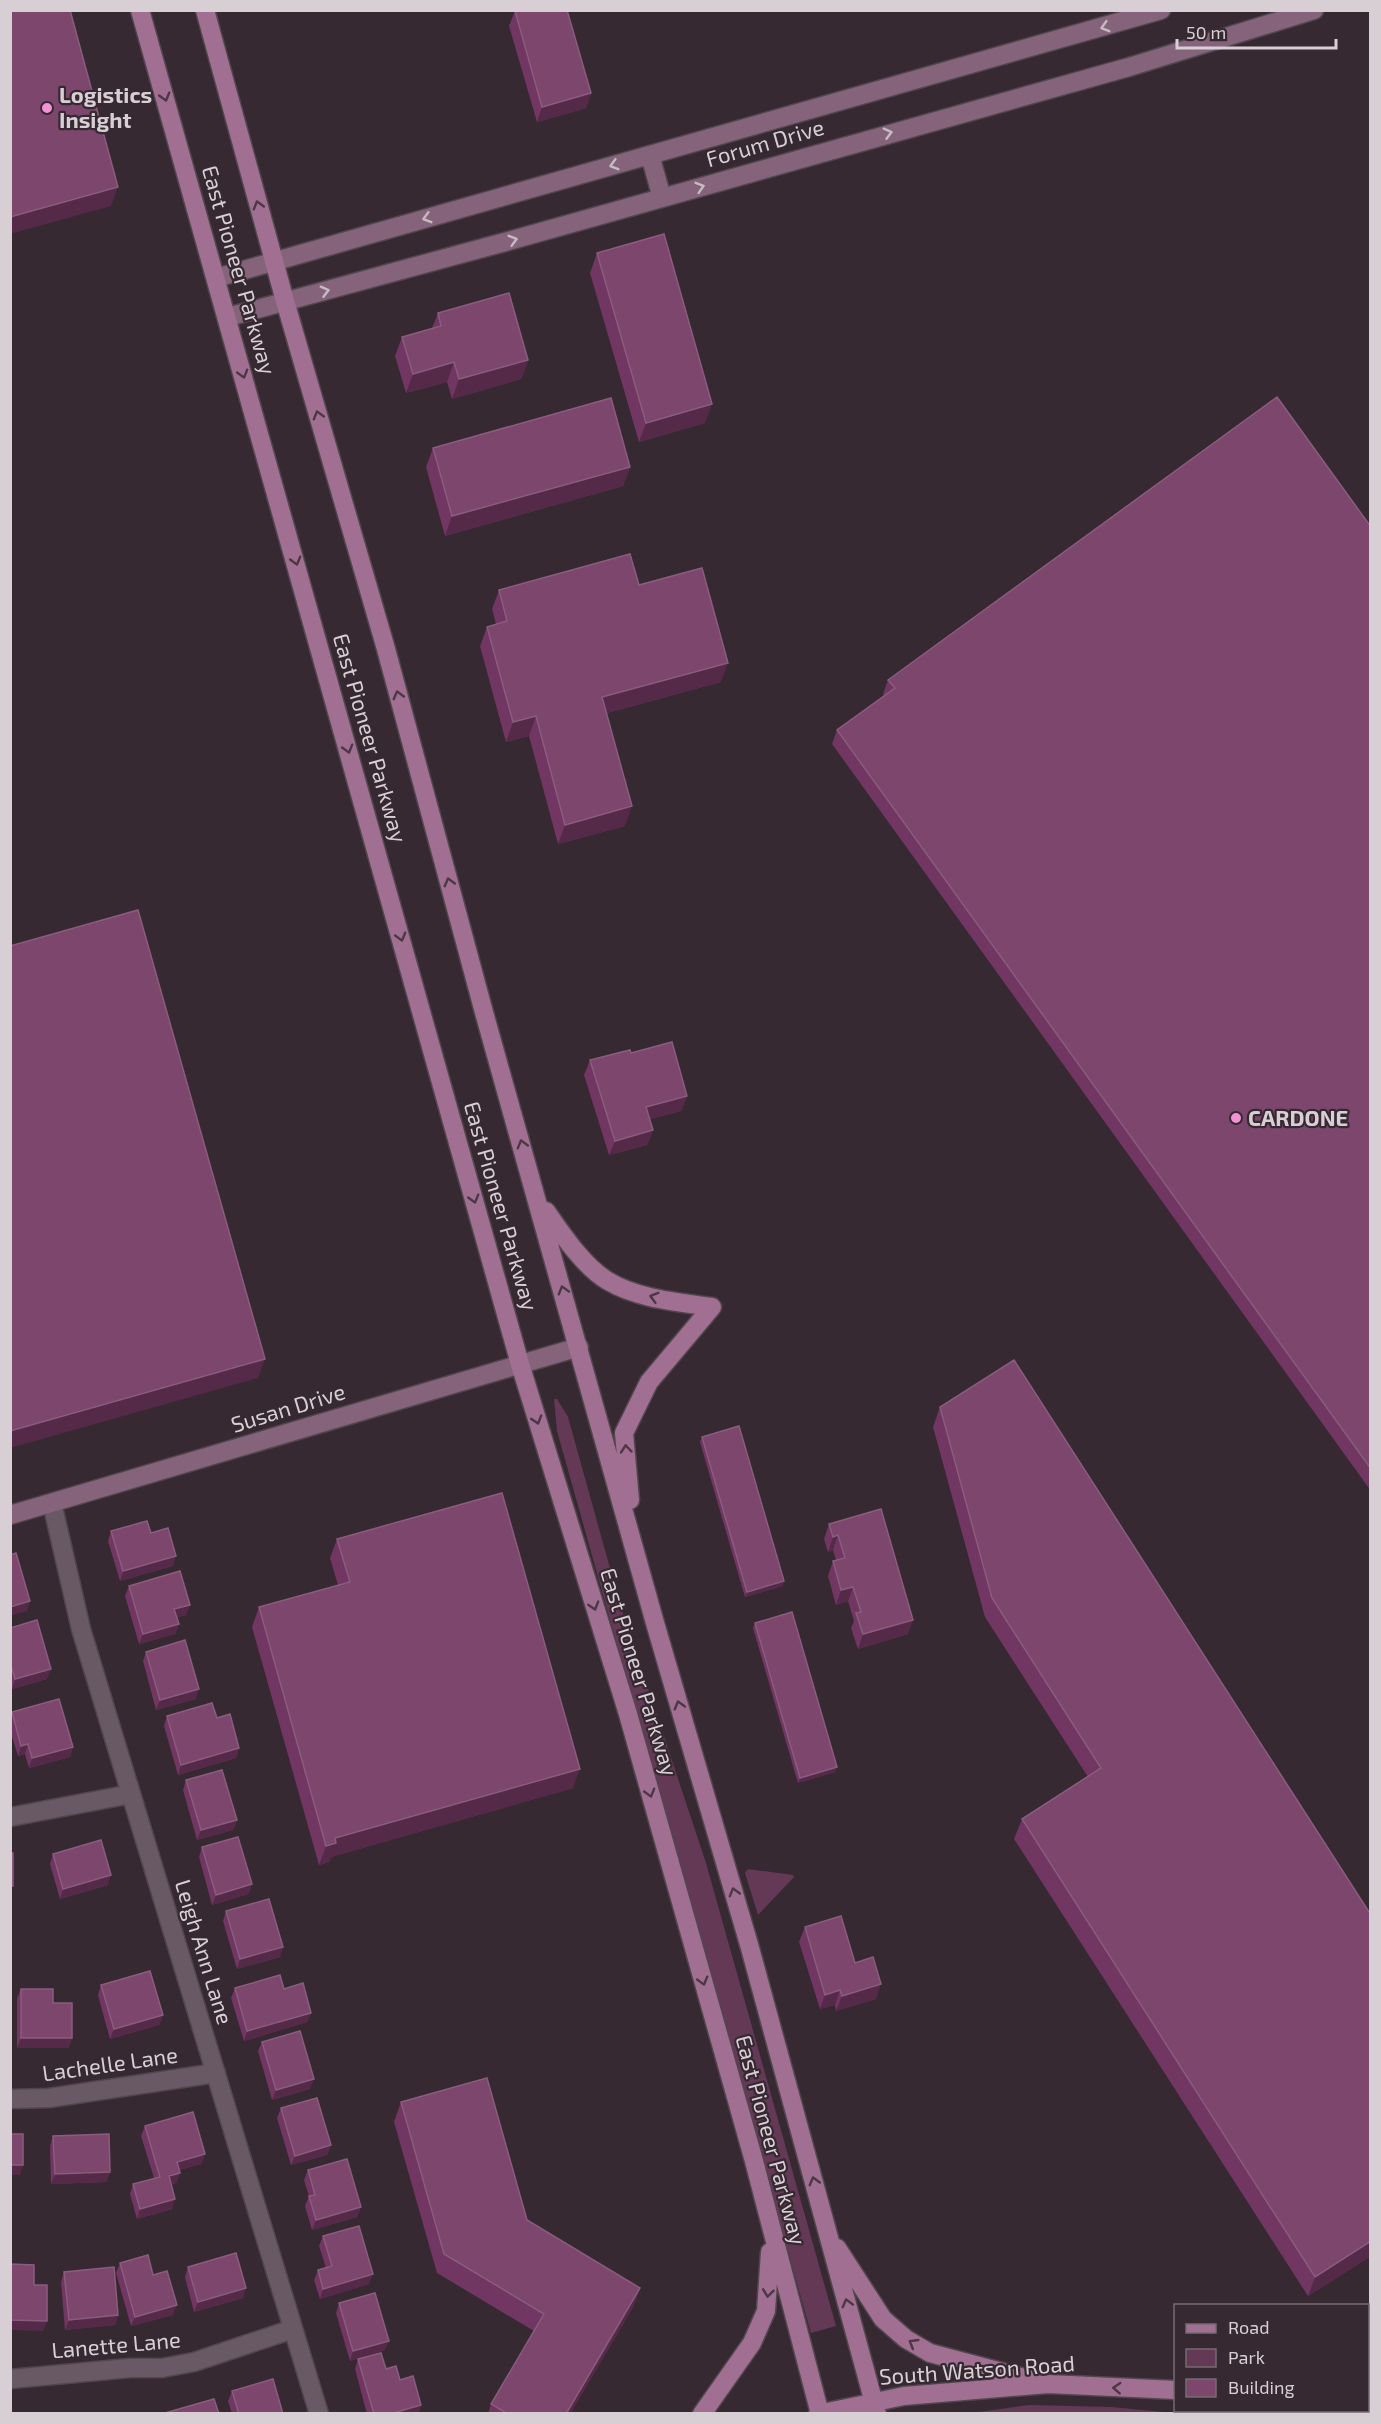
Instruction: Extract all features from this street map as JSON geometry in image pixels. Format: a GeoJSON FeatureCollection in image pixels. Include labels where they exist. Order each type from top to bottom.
{"type":"FeatureCollection","features":[{"type":"Feature","properties":{"kind":"main road","name":"East Pioneer Parkway"},"geometry":{"type":"LineString","coordinates":[[140,10],[520,1364],[631,1724],[754,2160],[820,2413]]}},
{"type":"Feature","properties":{"kind":"main road","name":"East Pioneer Parkway"},"geometry":{"type":"LineString","coordinates":[[205,10],[285,301],[386,649],[635,1549],[747,1938],[875,2407]]}},
{"type":"Feature","properties":{"kind":"main road"},"geometry":{"type":"LineString","coordinates":[[538,1200],[571,1247],[608,1281],[657,1299],[712,1307],[649,1382],[624,1433],[635,1549]]}},
{"type":"Feature","properties":{"kind":"main road"},"geometry":{"type":"LineString","coordinates":[[702,2414],[752,2343],[766,2311],[772,2235]]}},
{"type":"Feature","properties":{"kind":"main road"},"geometry":{"type":"LineString","coordinates":[[829,2237],[883,2319],[906,2339],[930,2353],[1048,2384]]}},
{"type":"Feature","properties":{"kind":"main road","name":"South Watson Road"},"geometry":{"type":"LineString","coordinates":[[820,2413],[1048,2384],[1174,2390]]}},
{"type":"Feature","properties":{"kind":"street","name":"Forum Drive"},"geometry":{"type":"LineString","coordinates":[[216,278],[1161,10]]}},
{"type":"Feature","properties":{"kind":"street","name":"Forum Drive"},"geometry":{"type":"LineString","coordinates":[[228,317],[1129,67],[1314,10]]}},
{"type":"Feature","properties":{"kind":"street"},"geometry":{"type":"LineString","coordinates":[[650,155],[662,198]]}},
{"type":"Feature","properties":{"kind":"street","name":"Susan Drive"},"geometry":{"type":"LineString","coordinates":[[10,1515],[579,1347]]}},
{"type":"Feature","properties":{"kind":"street","name":"Leigh Ann Lane"},"geometry":{"type":"LineString","coordinates":[[52,1503],[81,1629],[319,2414]]}},
{"type":"Feature","properties":{"kind":"street"},"geometry":{"type":"LineString","coordinates":[[10,1817],[131,1794]]}},
{"type":"Feature","properties":{"kind":"street","name":"Lachelle Lane"},"geometry":{"type":"LineString","coordinates":[[10,2099],[49,2098],[216,2073]]}},
{"type":"Feature","properties":{"kind":"street","name":"Lanette Lane"},"geometry":{"type":"LineString","coordinates":[[10,2379],[130,2368],[162,2368],[194,2362],[293,2330]]}},
{"type":"Feature","properties":{"kind":"green space"},"geometry":{"type":"Polygon","coordinates":[[[554,1399],[557,1399],[568,1417],[618,1597],[614,1599],[615,1602],[619,1601],[706,1863],[836,2326],[811,2333],[557,1431],[554,1399]]]}},
{"type":"Feature","properties":{"kind":"green space"},"geometry":{"type":"Polygon","coordinates":[[[748,1869],[794,1877],[758,1915],[745,1873],[748,1869]]]}},
{"type":"Feature","properties":{"kind":"green space"},"geometry":{"type":"Polygon","coordinates":[[[1029,2405],[1111,2407],[1174,2413],[972,2413],[1029,2405]]]}},
{"type":"Feature","properties":{"kind":"building","name":"Logistics Insight"},"geometry":{"type":"Polygon","coordinates":[[[10,10],[70,10],[118,187],[10,217],[10,10]]]}},
{"type":"Feature","properties":{"kind":"building"},"geometry":{"type":"Polygon","coordinates":[[[567,10],[591,93],[542,107],[515,11],[567,10]]]}},
{"type":"Feature","properties":{"kind":"building"},"geometry":{"type":"Polygon","coordinates":[[[664,234],[712,404],[646,423],[597,253],[664,234]]]}},
{"type":"Feature","properties":{"kind":"building"},"geometry":{"type":"Polygon","coordinates":[[[509,293],[528,360],[459,379],[454,362],[413,374],[402,337],[441,326],[438,313],[509,293]]]}},
{"type":"Feature","properties":{"kind":"building","name":"CARDONE"},"geometry":{"type":"Polygon","coordinates":[[[1277,397],[1371,527],[1371,1469],[837,730],[895,688],[888,680],[1277,397]]]}},
{"type":"Feature","properties":{"kind":"building"},"geometry":{"type":"Polygon","coordinates":[[[611,398],[630,467],[452,516],[433,448],[611,398]]]}},
{"type":"Feature","properties":{"kind":"building"},"geometry":{"type":"Polygon","coordinates":[[[630,554],[639,585],[702,568],[728,663],[602,697],[632,806],[565,825],[536,716],[513,722],[487,627],[507,621],[499,590],[630,554]]]}},
{"type":"Feature","properties":{"kind":"building"},"geometry":{"type":"Polygon","coordinates":[[[138,910],[265,1359],[10,1431],[10,946],[138,910]]]}},
{"type":"Feature","properties":{"kind":"building"},"geometry":{"type":"Polygon","coordinates":[[[672,1042],[687,1096],[646,1107],[653,1130],[615,1141],[590,1060],[630,1050],[631,1053],[672,1042]]]}},
{"type":"Feature","properties":{"kind":"building"},"geometry":{"type":"Polygon","coordinates":[[[1014,1360],[1371,1915],[1371,2241],[1315,2277],[1022,1819],[1101,1768],[992,1598],[940,1407],[1014,1360]]]}},
{"type":"Feature","properties":{"kind":"building"},"geometry":{"type":"Polygon","coordinates":[[[739,1426],[784,1581],[747,1592],[702,1437],[739,1426]]]}},
{"type":"Feature","properties":{"kind":"building"},"geometry":{"type":"Polygon","coordinates":[[[502,1493],[580,1769],[335,1838],[336,1843],[326,1846],[259,1607],[350,1582],[337,1539],[502,1493]]]}},
{"type":"Feature","properties":{"kind":"building"},"geometry":{"type":"Polygon","coordinates":[[[881,1509],[913,1620],[863,1634],[856,1613],[861,1612],[853,1587],[841,1590],[833,1561],[845,1558],[838,1535],[833,1537],[829,1524],[881,1509]]]}},
{"type":"Feature","properties":{"kind":"building"},"geometry":{"type":"Polygon","coordinates":[[[147,1521],[151,1533],[168,1528],[176,1556],[123,1571],[111,1531],[147,1521]]]}},
{"type":"Feature","properties":{"kind":"building"},"geometry":{"type":"Polygon","coordinates":[[[16,1553],[30,1601],[10,1607],[10,1555],[16,1553]]]}},
{"type":"Feature","properties":{"kind":"building"},"geometry":{"type":"Polygon","coordinates":[[[180,1571],[190,1605],[174,1609],[179,1624],[143,1634],[129,1586],[180,1571]]]}},
{"type":"Feature","properties":{"kind":"building"},"geometry":{"type":"Polygon","coordinates":[[[792,1612],[837,1767],[800,1778],[755,1623],[792,1612]]]}},
{"type":"Feature","properties":{"kind":"building"},"geometry":{"type":"Polygon","coordinates":[[[37,1620],[51,1669],[15,1679],[10,1662],[10,1628],[37,1620]]]}},
{"type":"Feature","properties":{"kind":"building"},"geometry":{"type":"Polygon","coordinates":[[[185,1640],[199,1689],[160,1700],[146,1652],[185,1640]]]}},
{"type":"Feature","properties":{"kind":"building"},"geometry":{"type":"Polygon","coordinates":[[[59,1699],[73,1747],[32,1758],[28,1744],[21,1746],[12,1712],[59,1699]]]}},
{"type":"Feature","properties":{"kind":"building"},"geometry":{"type":"Polygon","coordinates":[[[212,1703],[217,1718],[230,1714],[239,1748],[181,1765],[167,1716],[212,1703]]]}},
{"type":"Feature","properties":{"kind":"building"},"geometry":{"type":"Polygon","coordinates":[[[222,1770],[237,1820],[201,1830],[186,1780],[222,1770]]]}},
{"type":"Feature","properties":{"kind":"building"},"geometry":{"type":"Polygon","coordinates":[[[238,1837],[252,1884],[216,1895],[202,1847],[238,1837]]]}},
{"type":"Feature","properties":{"kind":"building"},"geometry":{"type":"Polygon","coordinates":[[[101,1840],[111,1875],[63,1889],[53,1854],[101,1840]]]}},
{"type":"Feature","properties":{"kind":"building"},"geometry":{"type":"Polygon","coordinates":[[[10,1853],[13,1853],[13,1886],[10,1886],[10,1853]]]}},
{"type":"Feature","properties":{"kind":"building"},"geometry":{"type":"Polygon","coordinates":[[[269,1899],[283,1947],[240,1959],[226,1911],[269,1899]]]}},
{"type":"Feature","properties":{"kind":"building"},"geometry":{"type":"Polygon","coordinates":[[[841,1916],[855,1963],[873,1957],[881,1984],[842,1996],[840,1990],[825,1995],[805,1927],[841,1916]]]}},
{"type":"Feature","properties":{"kind":"building"},"geometry":{"type":"Polygon","coordinates":[[[150,1971],[163,2015],[114,2029],[101,1985],[150,1971]]]}},
{"type":"Feature","properties":{"kind":"building"},"geometry":{"type":"Polygon","coordinates":[[[280,1975],[284,1989],[303,1983],[311,2013],[247,2031],[235,1988],[280,1975]]]}},
{"type":"Feature","properties":{"kind":"building"},"geometry":{"type":"Polygon","coordinates":[[[21,1989],[53,1989],[53,2003],[72,2003],[72,2038],[21,2038],[21,1989]]]}},
{"type":"Feature","properties":{"kind":"building"},"geometry":{"type":"Polygon","coordinates":[[[300,2031],[314,2079],[276,2090],[262,2042],[300,2031]]]}},
{"type":"Feature","properties":{"kind":"building"},"geometry":{"type":"Polygon","coordinates":[[[487,2078],[527,2220],[640,2288],[566,2414],[508,2414],[491,2404],[544,2314],[444,2254],[401,2102],[487,2078]]]}},
{"type":"Feature","properties":{"kind":"building"},"geometry":{"type":"Polygon","coordinates":[[[317,2098],[331,2145],[295,2156],[281,2108],[317,2098]]]}},
{"type":"Feature","properties":{"kind":"building"},"geometry":{"type":"Polygon","coordinates":[[[193,2112],[205,2154],[177,2162],[180,2173],[169,2176],[175,2199],[140,2209],[133,2184],[160,2177],[145,2126],[193,2112]]]}},
{"type":"Feature","properties":{"kind":"building"},"geometry":{"type":"Polygon","coordinates":[[[10,2134],[23,2134],[23,2165],[10,2165],[10,2134]]]}},
{"type":"Feature","properties":{"kind":"building"},"geometry":{"type":"Polygon","coordinates":[[[109,2134],[110,2172],[55,2174],[53,2136],[109,2134]]]}},
{"type":"Feature","properties":{"kind":"building"},"geometry":{"type":"Polygon","coordinates":[[[347,2159],[361,2207],[316,2220],[309,2196],[315,2195],[308,2170],[347,2159]]]}},
{"type":"Feature","properties":{"kind":"building"},"geometry":{"type":"Polygon","coordinates":[[[359,2226],[373,2274],[323,2289],[318,2270],[332,2266],[323,2236],[359,2226]]]}},
{"type":"Feature","properties":{"kind":"building"},"geometry":{"type":"Polygon","coordinates":[[[236,2253],[246,2288],[198,2302],[188,2267],[236,2253]]]}},
{"type":"Feature","properties":{"kind":"building"},"geometry":{"type":"Polygon","coordinates":[[[148,2255],[153,2275],[167,2271],[177,2305],[135,2317],[120,2263],[148,2255]]]}},
{"type":"Feature","properties":{"kind":"building"},"geometry":{"type":"Polygon","coordinates":[[[10,2264],[34,2265],[34,2285],[47,2285],[47,2321],[10,2320],[10,2264]]]}},
{"type":"Feature","properties":{"kind":"building"},"geometry":{"type":"Polygon","coordinates":[[[114,2267],[118,2315],[69,2320],[64,2272],[114,2267]]]}},
{"type":"Feature","properties":{"kind":"building"},"geometry":{"type":"Polygon","coordinates":[[[375,2293],[389,2341],[353,2351],[339,2303],[375,2293]]]}},
{"type":"Feature","properties":{"kind":"building"},"geometry":{"type":"Polygon","coordinates":[[[381,2353],[386,2369],[396,2366],[400,2380],[413,2376],[421,2405],[390,2414],[374,2414],[358,2359],[381,2353]]]}},
{"type":"Feature","properties":{"kind":"building"},"geometry":{"type":"Polygon","coordinates":[[[273,2379],[283,2414],[239,2414],[232,2391],[273,2379]]]}},
{"type":"Feature","properties":{"kind":"building"},"geometry":{"type":"Polygon","coordinates":[[[214,2399],[219,2414],[165,2413],[214,2399]]]}},
{"type":"Feature","properties":{"kind":"place","name":"Logistics Insight"},"geometry":{"type":"Point","coordinates":[47,108]}},
{"type":"Feature","properties":{"kind":"place","name":"CARDONE"},"geometry":{"type":"Point","coordinates":[1236,1118]}}]}
